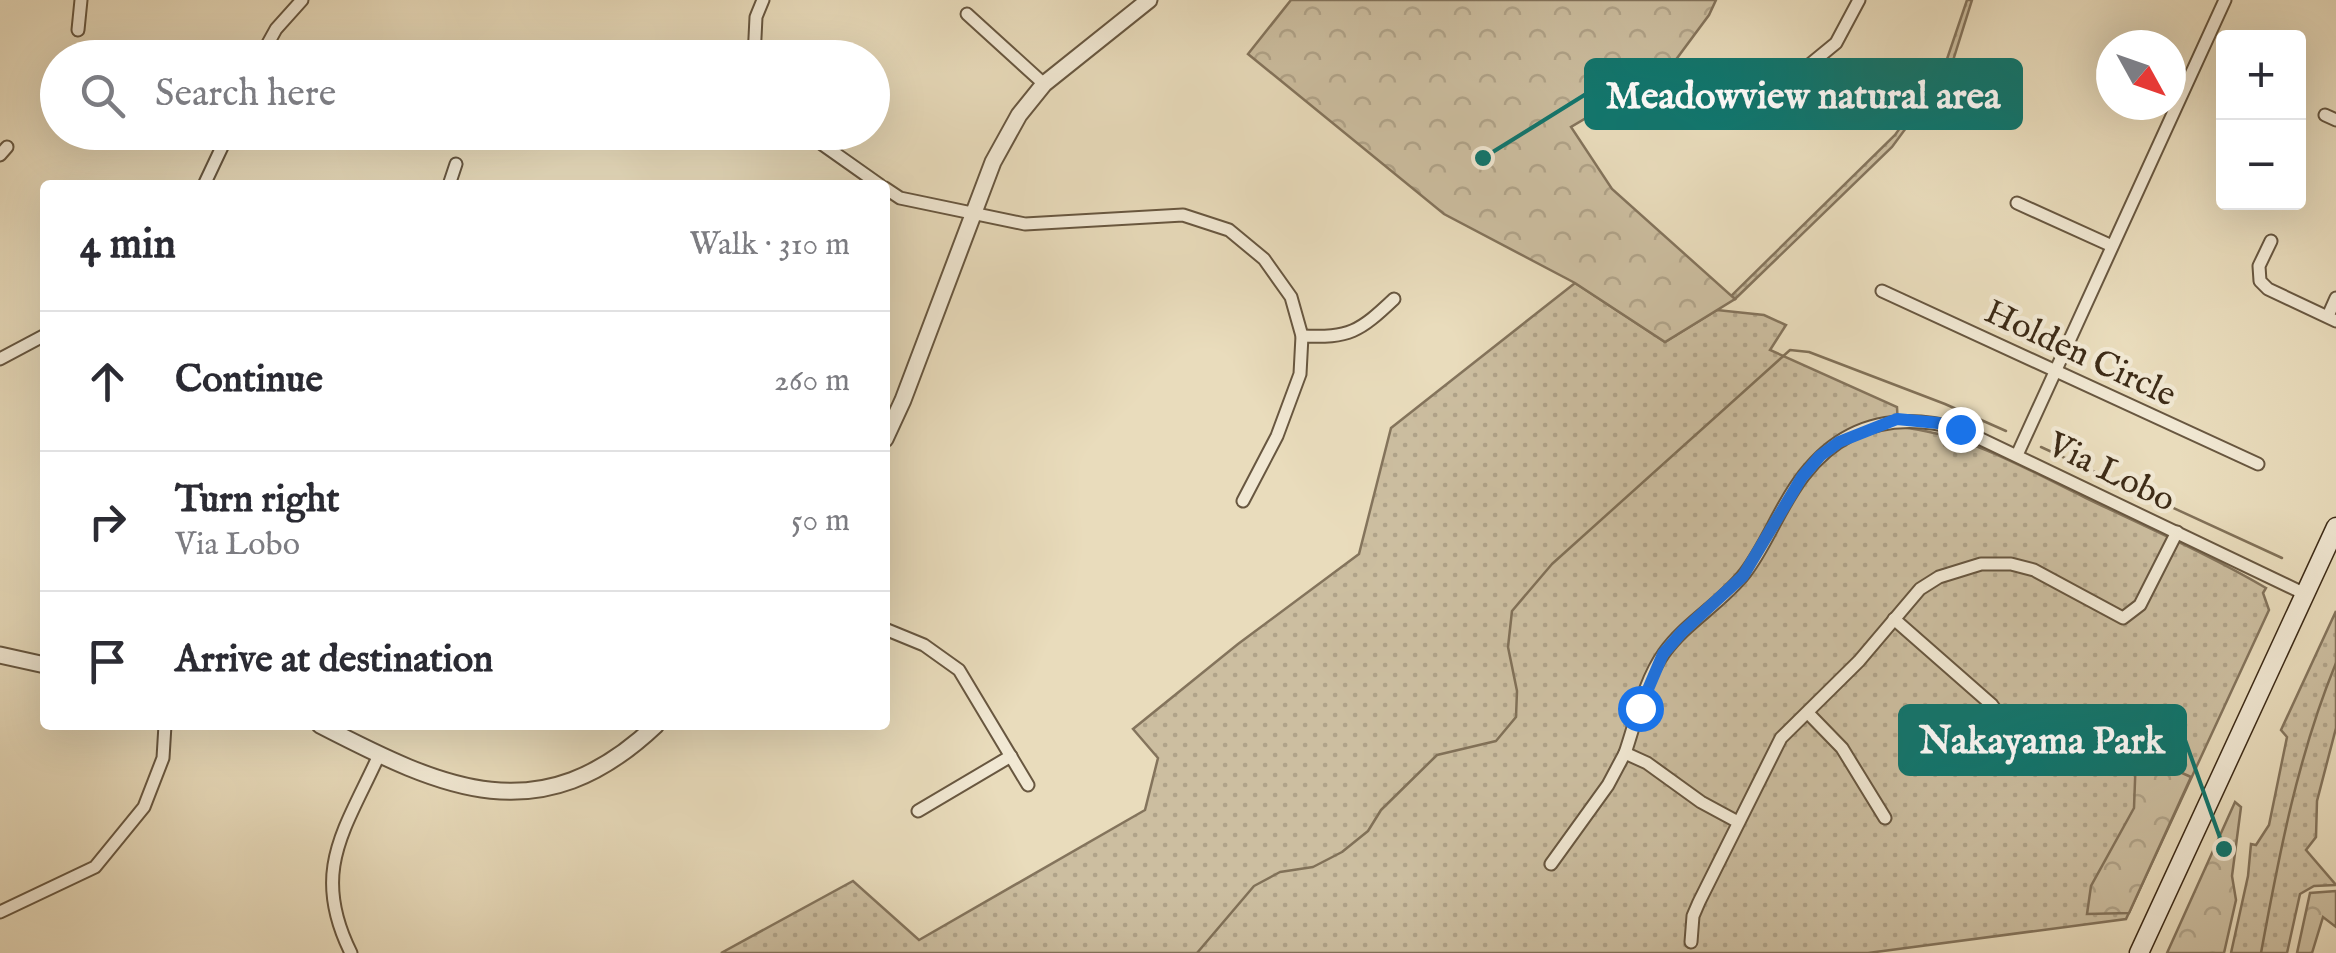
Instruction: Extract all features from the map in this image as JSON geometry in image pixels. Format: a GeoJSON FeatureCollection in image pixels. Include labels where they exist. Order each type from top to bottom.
{"type":"FeatureCollection","features":[{"type":"Feature","properties":{"kind":"main road"},"geometry":{"type":"LineString","coordinates":[[2139,953],[2336,527]]}},
{"type":"Feature","properties":{"kind":"street"},"geometry":{"type":"LineString","coordinates":[[78,30],[81,0]]}},
{"type":"Feature","properties":{"kind":"street"},"geometry":{"type":"LineString","coordinates":[[270,40],[302,0]]}},
{"type":"Feature","properties":{"kind":"street"},"geometry":{"type":"LineString","coordinates":[[755,40],[756,17],[763,0]]}},
{"type":"Feature","properties":{"kind":"street"},"geometry":{"type":"LineString","coordinates":[[890,428],[992,162],[1019,115],[1044,84],[1149,0]]}},
{"type":"Feature","properties":{"kind":"street"},"geometry":{"type":"LineString","coordinates":[[1758,107],[1836,43],[1859,0]]}},
{"type":"Feature","properties":{"kind":"street"},"geometry":{"type":"LineString","coordinates":[[2017,455],[2225,0]]}},
{"type":"Feature","properties":{"kind":"street"},"geometry":{"type":"LineString","coordinates":[[967,14],[1044,84]]}},
{"type":"Feature","properties":{"kind":"street"},"geometry":{"type":"LineString","coordinates":[[206,180],[221,150]]}},
{"type":"Feature","properties":{"kind":"street"},"geometry":{"type":"LineString","coordinates":[[831,150],[874,180]]}},
{"type":"Feature","properties":{"kind":"street"},"geometry":{"type":"LineString","coordinates":[[451,180],[456,164]]}},
{"type":"Feature","properties":{"kind":"street"},"geometry":{"type":"LineString","coordinates":[[890,191],[900,198],[1024,224],[1184,215],[1229,230],[1264,258],[1291,297],[1302,336],[1300,374],[1277,436],[1243,501]]}},
{"type":"Feature","properties":{"kind":"street"},"geometry":{"type":"LineString","coordinates":[[2017,203],[2112,246]]}},
{"type":"Feature","properties":{"kind":"street"},"geometry":{"type":"LineString","coordinates":[[2271,241],[2259,266],[2260,280],[2268,289],[2332,318],[2336,298]]}},
{"type":"Feature","properties":{"kind":"street","name":"Holden Circle"},"geometry":{"type":"LineString","coordinates":[[1882,291],[2258,464]]}},
{"type":"Feature","properties":{"kind":"street"},"geometry":{"type":"LineString","coordinates":[[1302,336],[1337,338],[1365,326],[1394,299]]}},
{"type":"Feature","properties":{"kind":"street"},"geometry":{"type":"LineString","coordinates":[[0,359],[40,338]]}},
{"type":"Feature","properties":{"kind":"street","name":"Via Lobo"},"geometry":{"type":"LineString","coordinates":[[1625,753],[1652,674],[1663,654],[1743,576],[1802,477],[1839,442],[1890,421],[1915,420],[1960,429],[2305,594]]}},
{"type":"Feature","properties":{"kind":"street"},"geometry":{"type":"LineString","coordinates":[[1691,942],[1693,916],[1781,738],[1808,714],[1920,590],[1938,577],[1981,564],[2011,564],[2034,570],[2123,618],[2140,605],[2176,532]]}},
{"type":"Feature","properties":{"kind":"street"},"geometry":{"type":"LineString","coordinates":[[1894,620],[1992,705],[2020,744]]}},
{"type":"Feature","properties":{"kind":"street"},"geometry":{"type":"LineString","coordinates":[[890,631],[924,645],[960,670],[1028,785]]}},
{"type":"Feature","properties":{"kind":"street"},"geometry":{"type":"LineString","coordinates":[[0,655],[40,664]]}},
{"type":"Feature","properties":{"kind":"street"},"geometry":{"type":"LineString","coordinates":[[1808,714],[1842,748],[1885,818]]}},
{"type":"Feature","properties":{"kind":"street"},"geometry":{"type":"LineString","coordinates":[[0,912],[96,867],[144,806],[164,758],[165,730]]}},
{"type":"Feature","properties":{"kind":"street"},"geometry":{"type":"LineString","coordinates":[[330,730],[380,756],[443,781],[489,792],[535,790],[578,780],[626,754],[651,730]]}},
{"type":"Feature","properties":{"kind":"street"},"geometry":{"type":"LineString","coordinates":[[1551,864],[1608,785],[1625,753],[1647,762],[1701,802],[1738,822]]}},
{"type":"Feature","properties":{"kind":"street"},"geometry":{"type":"LineString","coordinates":[[351,953],[335,921],[331,879],[340,838],[380,756]]}},
{"type":"Feature","properties":{"kind":"street"},"geometry":{"type":"LineString","coordinates":[[918,811],[1011,756]]}},
{"type":"Feature","properties":{"kind":"green space"},"geometry":{"type":"Polygon","coordinates":[[[1291,0],[1716,0],[1669,69],[1571,127],[1612,189],[1735,299],[1665,342],[1575,283],[1444,214],[1248,54],[1291,0]]]}},
{"type":"Feature","properties":{"kind":"green space"},"geometry":{"type":"Polygon","coordinates":[[[1967,0],[1972,0],[1951,67],[1892,147],[1735,299],[1731,296],[1895,135],[1945,65],[1967,0]]]}},
{"type":"Feature","properties":{"kind":"green space"},"geometry":{"type":"Polygon","coordinates":[[[1575,283],[1665,342],[1717,310],[1764,315],[1786,325],[1770,350],[1897,407],[1898,427],[1948,437],[1995,454],[2266,588],[2263,593],[2269,610],[2126,919],[1868,953],[721,953],[853,881],[919,940],[1145,810],[1158,758],[1133,729],[1359,554],[1391,428],[1575,283]]]}},
{"type":"Feature","properties":{"kind":"green space"},"geometry":{"type":"Polygon","coordinates":[[[2336,611],[2336,728],[2317,801],[2316,837],[2306,850],[2336,885],[2314,886],[2300,894],[2287,953],[2231,953],[2251,844],[2256,845],[2269,825],[2287,737],[2281,730],[2336,611]]]}},
{"type":"Feature","properties":{"kind":"green space"},"geometry":{"type":"Polygon","coordinates":[[[2163,746],[2176,756],[2182,773],[2191,777],[2129,913],[2087,914],[2091,886],[2134,808],[2136,754],[2149,747],[2163,746]]]}},
{"type":"Feature","properties":{"kind":"green space"},"geometry":{"type":"Polygon","coordinates":[[[2235,802],[2241,807],[2232,876],[2236,900],[2224,953],[2167,953],[2235,802]]]}},
{"type":"Feature","properties":{"kind":"green space"},"geometry":{"type":"Polygon","coordinates":[[[2336,891],[2336,927],[2323,917],[2312,953],[2297,953],[2310,893],[2336,891]]]}},
{"type":"Feature","properties":{"kind":"waterway"},"geometry":{"type":"LineString","coordinates":[[1197,953],[1254,886],[1280,872],[1313,867],[1342,852],[1368,831],[1381,810],[1437,755],[1496,741],[1516,717],[1517,691],[1508,647],[1512,611],[1552,564],[1790,350],[1809,352],[2006,431]]}},
{"type":"Feature","properties":{"kind":"waterway"},"geometry":{"type":"LineString","coordinates":[[2041,447],[2282,558]]}},
{"type":"Feature","properties":{"kind":"waterway"},"geometry":{"type":"LineString","coordinates":[[2261,953],[2300,769],[2336,663]]}},
{"type":"Feature","properties":{"kind":"place","name":"Meadowview natural area"},"geometry":{"type":"Point","coordinates":[1483,158]}},
{"type":"Feature","properties":{"kind":"place","name":"Nakayama Park"},"geometry":{"type":"Point","coordinates":[2224,849]}},
{"type":"Feature","properties":{"kind":"route"},"geometry":{"type":"LineString","coordinates":[[1640,708],[1663,654],[1743,576],[1802,477],[1820,456],[1839,442],[1897,419],[1960,429]]}}]}
